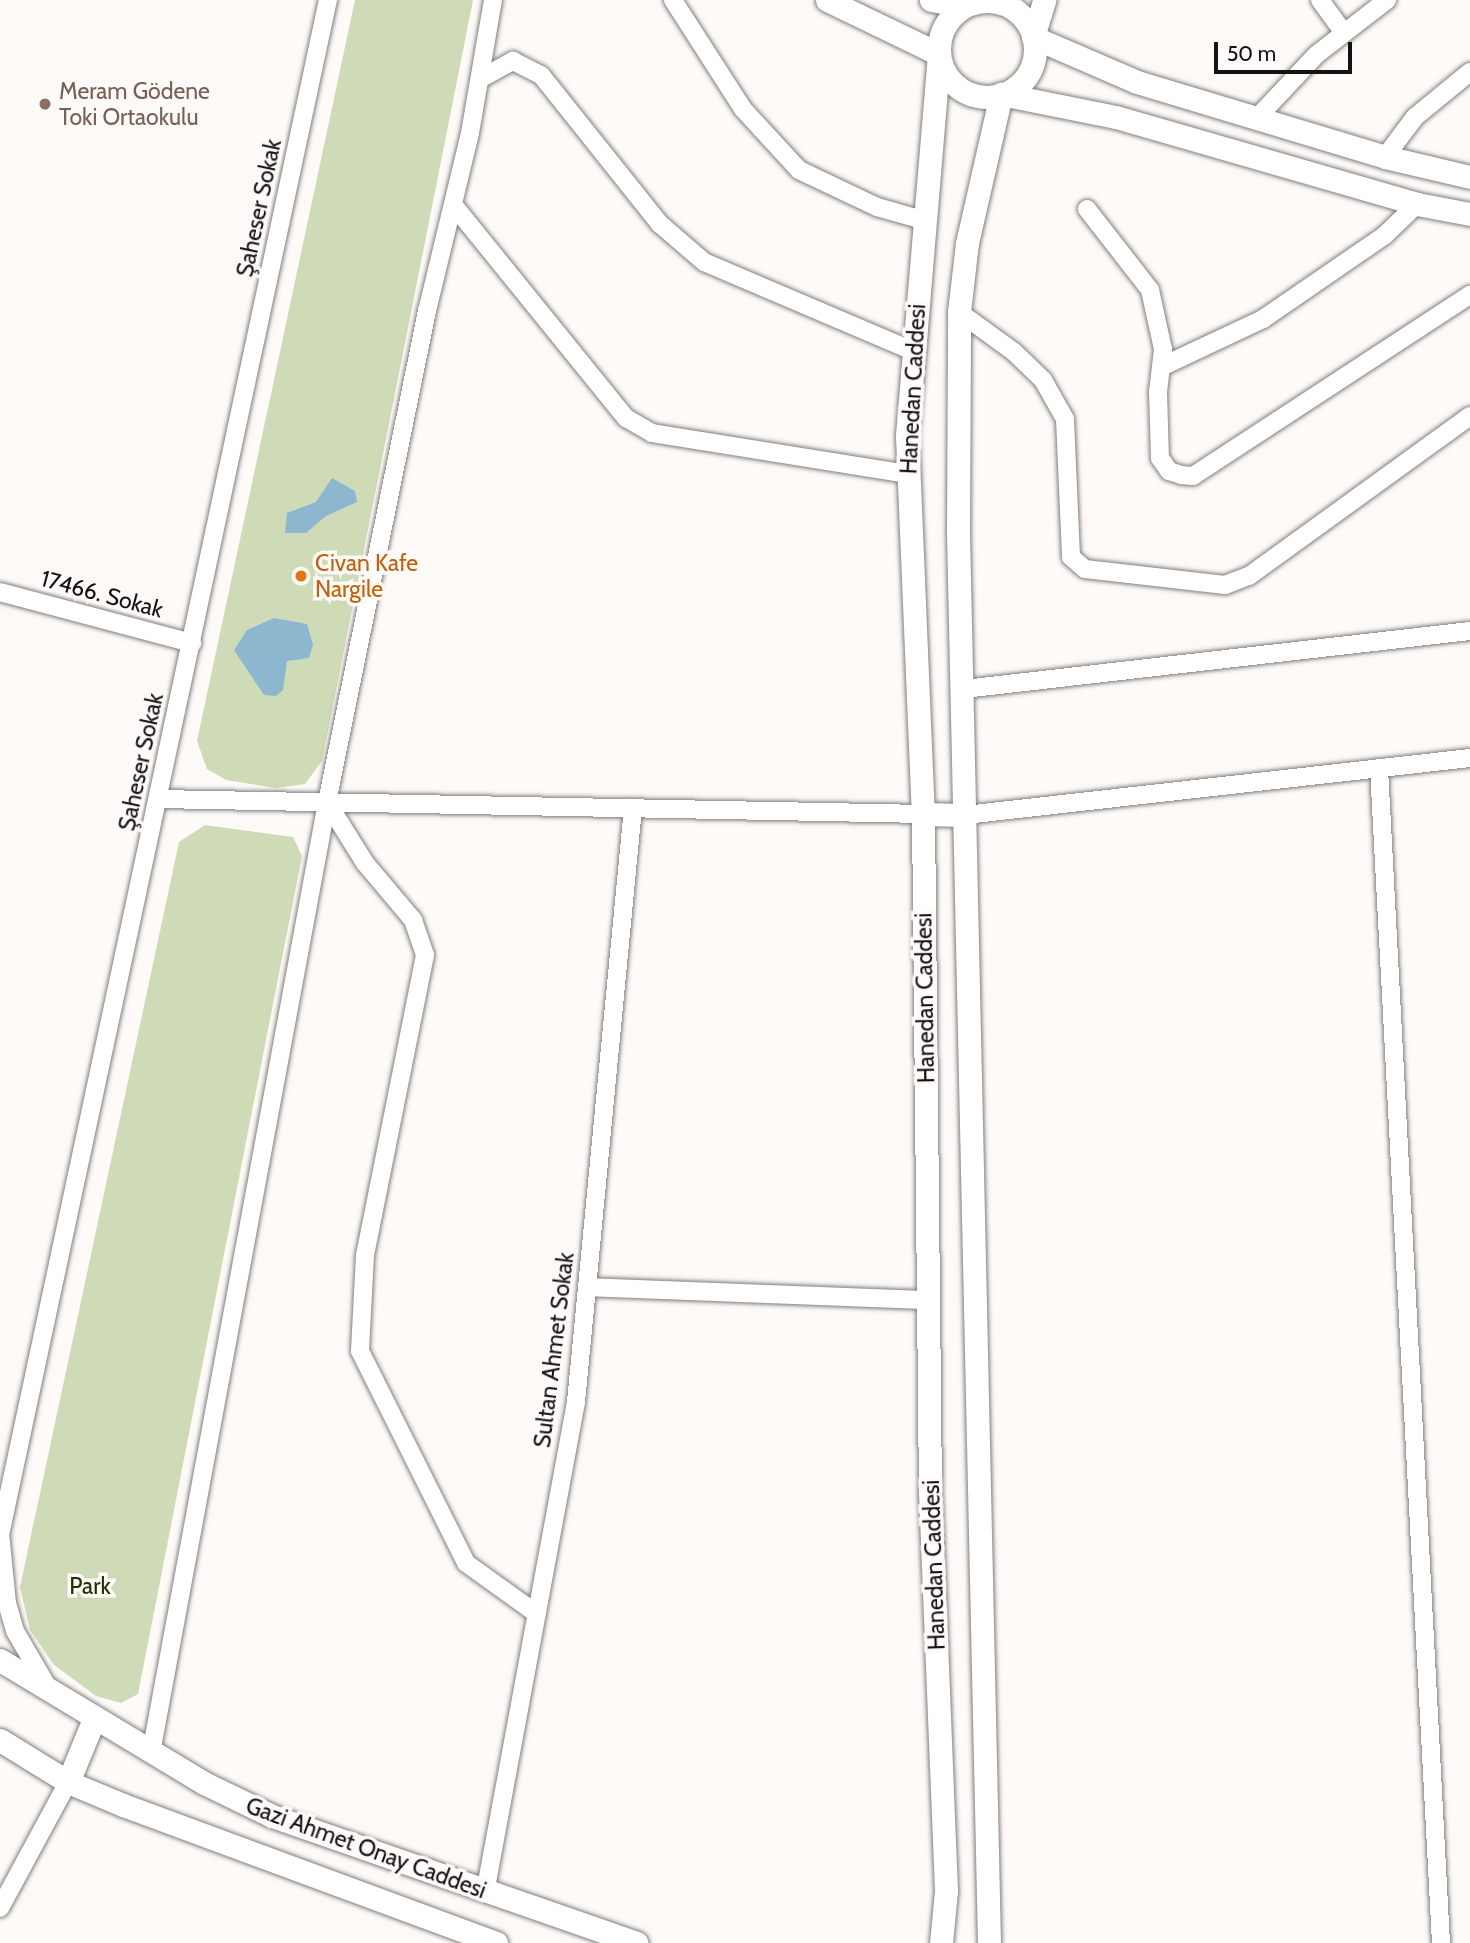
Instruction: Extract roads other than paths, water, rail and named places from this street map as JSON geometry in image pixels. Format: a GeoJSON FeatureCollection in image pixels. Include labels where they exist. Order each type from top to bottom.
{"type":"FeatureCollection","features":[{"type":"Feature","properties":{"kind":"street","name":"Şaheser Sokak"},"geometry":{"type":"LineString","coordinates":[[51,1692],[15,1631],[7,1604],[0,1534],[79,1146],[192,643],[328,0]]}},
{"type":"Feature","properties":{"kind":"street"},"geometry":{"type":"LineString","coordinates":[[151,1753],[327,802],[427,311],[454,207],[493,0]]}},
{"type":"Feature","properties":{"kind":"street"},"geometry":{"type":"LineString","coordinates":[[673,0],[743,108],[799,170],[877,207],[923,220]]}},
{"type":"Feature","properties":{"kind":"street"},"geometry":{"type":"LineString","coordinates":[[827,0],[939,54]]}},
{"type":"Feature","properties":{"kind":"street"},"geometry":{"type":"LineString","coordinates":[[931,0],[966,3],[978,1],[1006,5],[1028,24],[1033,37],[1137,82],[1385,158],[1470,177]]}},
{"type":"Feature","properties":{"kind":"street"},"geometry":{"type":"LineString","coordinates":[[1001,94],[1025,78],[1033,58],[1033,37],[1044,0]]}},
{"type":"Feature","properties":{"kind":"street"},"geometry":{"type":"LineString","coordinates":[[1320,0],[1343,32]]}},
{"type":"Feature","properties":{"kind":"street"},"geometry":{"type":"LineString","coordinates":[[1256,119],[1343,32],[1387,0]]}},
{"type":"Feature","properties":{"kind":"street"},"geometry":{"type":"LineString","coordinates":[[966,3],[944,26],[939,54],[950,80],[973,95],[1001,94],[1116,117],[1417,204],[1470,214]]}},
{"type":"Feature","properties":{"kind":"street","name":"Hanedan Caddesi"},"geometry":{"type":"LineString","coordinates":[[939,54],[913,351],[909,474],[923,814],[930,1492],[946,1891],[941,1943]]}},
{"type":"Feature","properties":{"kind":"street"},"geometry":{"type":"LineString","coordinates":[[480,79],[513,61],[541,75],[660,224],[704,262],[913,351]]}},
{"type":"Feature","properties":{"kind":"street"},"geometry":{"type":"LineString","coordinates":[[1385,158],[1415,117],[1470,72]]}},
{"type":"Feature","properties":{"kind":"street","name":"Hanedan Caddesi"},"geometry":{"type":"LineString","coordinates":[[989,1943],[964,689],[958,529],[959,312],[967,243],[1001,94]]}},
{"type":"Feature","properties":{"kind":"street"},"geometry":{"type":"LineString","coordinates":[[1161,367],[1263,319],[1385,235],[1417,204]]}},
{"type":"Feature","properties":{"kind":"street"},"geometry":{"type":"LineString","coordinates":[[454,207],[626,418],[652,433],[909,474]]}},
{"type":"Feature","properties":{"kind":"street"},"geometry":{"type":"LineString","coordinates":[[1087,209],[1150,290],[1159,317],[1160,458],[1169,471],[1193,476],[1470,295]]}},
{"type":"Feature","properties":{"kind":"street"},"geometry":{"type":"LineString","coordinates":[[959,312],[1014,352],[1043,380],[1065,419],[1071,557],[1084,569],[1225,585],[1249,576],[1470,416]]}},
{"type":"Feature","properties":{"kind":"street","name":"17466. Sokak"},"geometry":{"type":"LineString","coordinates":[[0,592],[192,643]]}},
{"type":"Feature","properties":{"kind":"street"},"geometry":{"type":"LineString","coordinates":[[964,689],[1470,631]]}},
{"type":"Feature","properties":{"kind":"street"},"geometry":{"type":"LineString","coordinates":[[158,799],[965,815],[1470,758]]}},
{"type":"Feature","properties":{"kind":"street"},"geometry":{"type":"LineString","coordinates":[[1378,768],[1441,1943]]}},
{"type":"Feature","properties":{"kind":"street"},"geometry":{"type":"LineString","coordinates":[[327,802],[365,863],[413,920],[425,955],[365,1255],[360,1352],[466,1563],[537,1614]]}},
{"type":"Feature","properties":{"kind":"street","name":"Sultan Ahmet Sokak"},"geometry":{"type":"LineString","coordinates":[[485,1893],[576,1402],[633,808]]}},
{"type":"Feature","properties":{"kind":"street"},"geometry":{"type":"LineString","coordinates":[[587,1287],[928,1300]]}},
{"type":"Feature","properties":{"kind":"street","name":"Gazi Ahmet Onay Caddesi"},"geometry":{"type":"LineString","coordinates":[[0,1660],[151,1753],[240,1801],[305,1830],[636,1943]]}},
{"type":"Feature","properties":{"kind":"street"},"geometry":{"type":"LineString","coordinates":[[0,1908],[68,1782],[94,1719]]}},
{"type":"Feature","properties":{"kind":"street","name":"Gazi Ahmet Onay Caddesi"},"geometry":{"type":"LineString","coordinates":[[0,1740],[68,1782],[467,1939],[496,1943]]}},
{"type":"Feature","properties":{"kind":"water"},"geometry":{"type":"Polygon","coordinates":[[[332,478],[355,491],[357,502],[326,516],[306,533],[285,533],[287,513],[316,502],[332,478]]]}},
{"type":"Feature","properties":{"kind":"water"},"geometry":{"type":"Polygon","coordinates":[[[274,618],[307,624],[313,645],[309,658],[287,661],[283,690],[276,696],[264,695],[234,650],[247,630],[274,618]]]}},
{"type":"Feature","properties":{"kind":"place","name":"Meram Gödene Toki Ortaokulu"},"geometry":{"type":"Point","coordinates":[45,104]}},
{"type":"Feature","properties":{"kind":"place","name":"Civan Kafe Nargile"},"geometry":{"type":"Point","coordinates":[301,576]}},
{"type":"Feature","properties":{"kind":"park label","name":"Park"},"geometry":{"type":"Point","coordinates":[90,1586]}}]}
